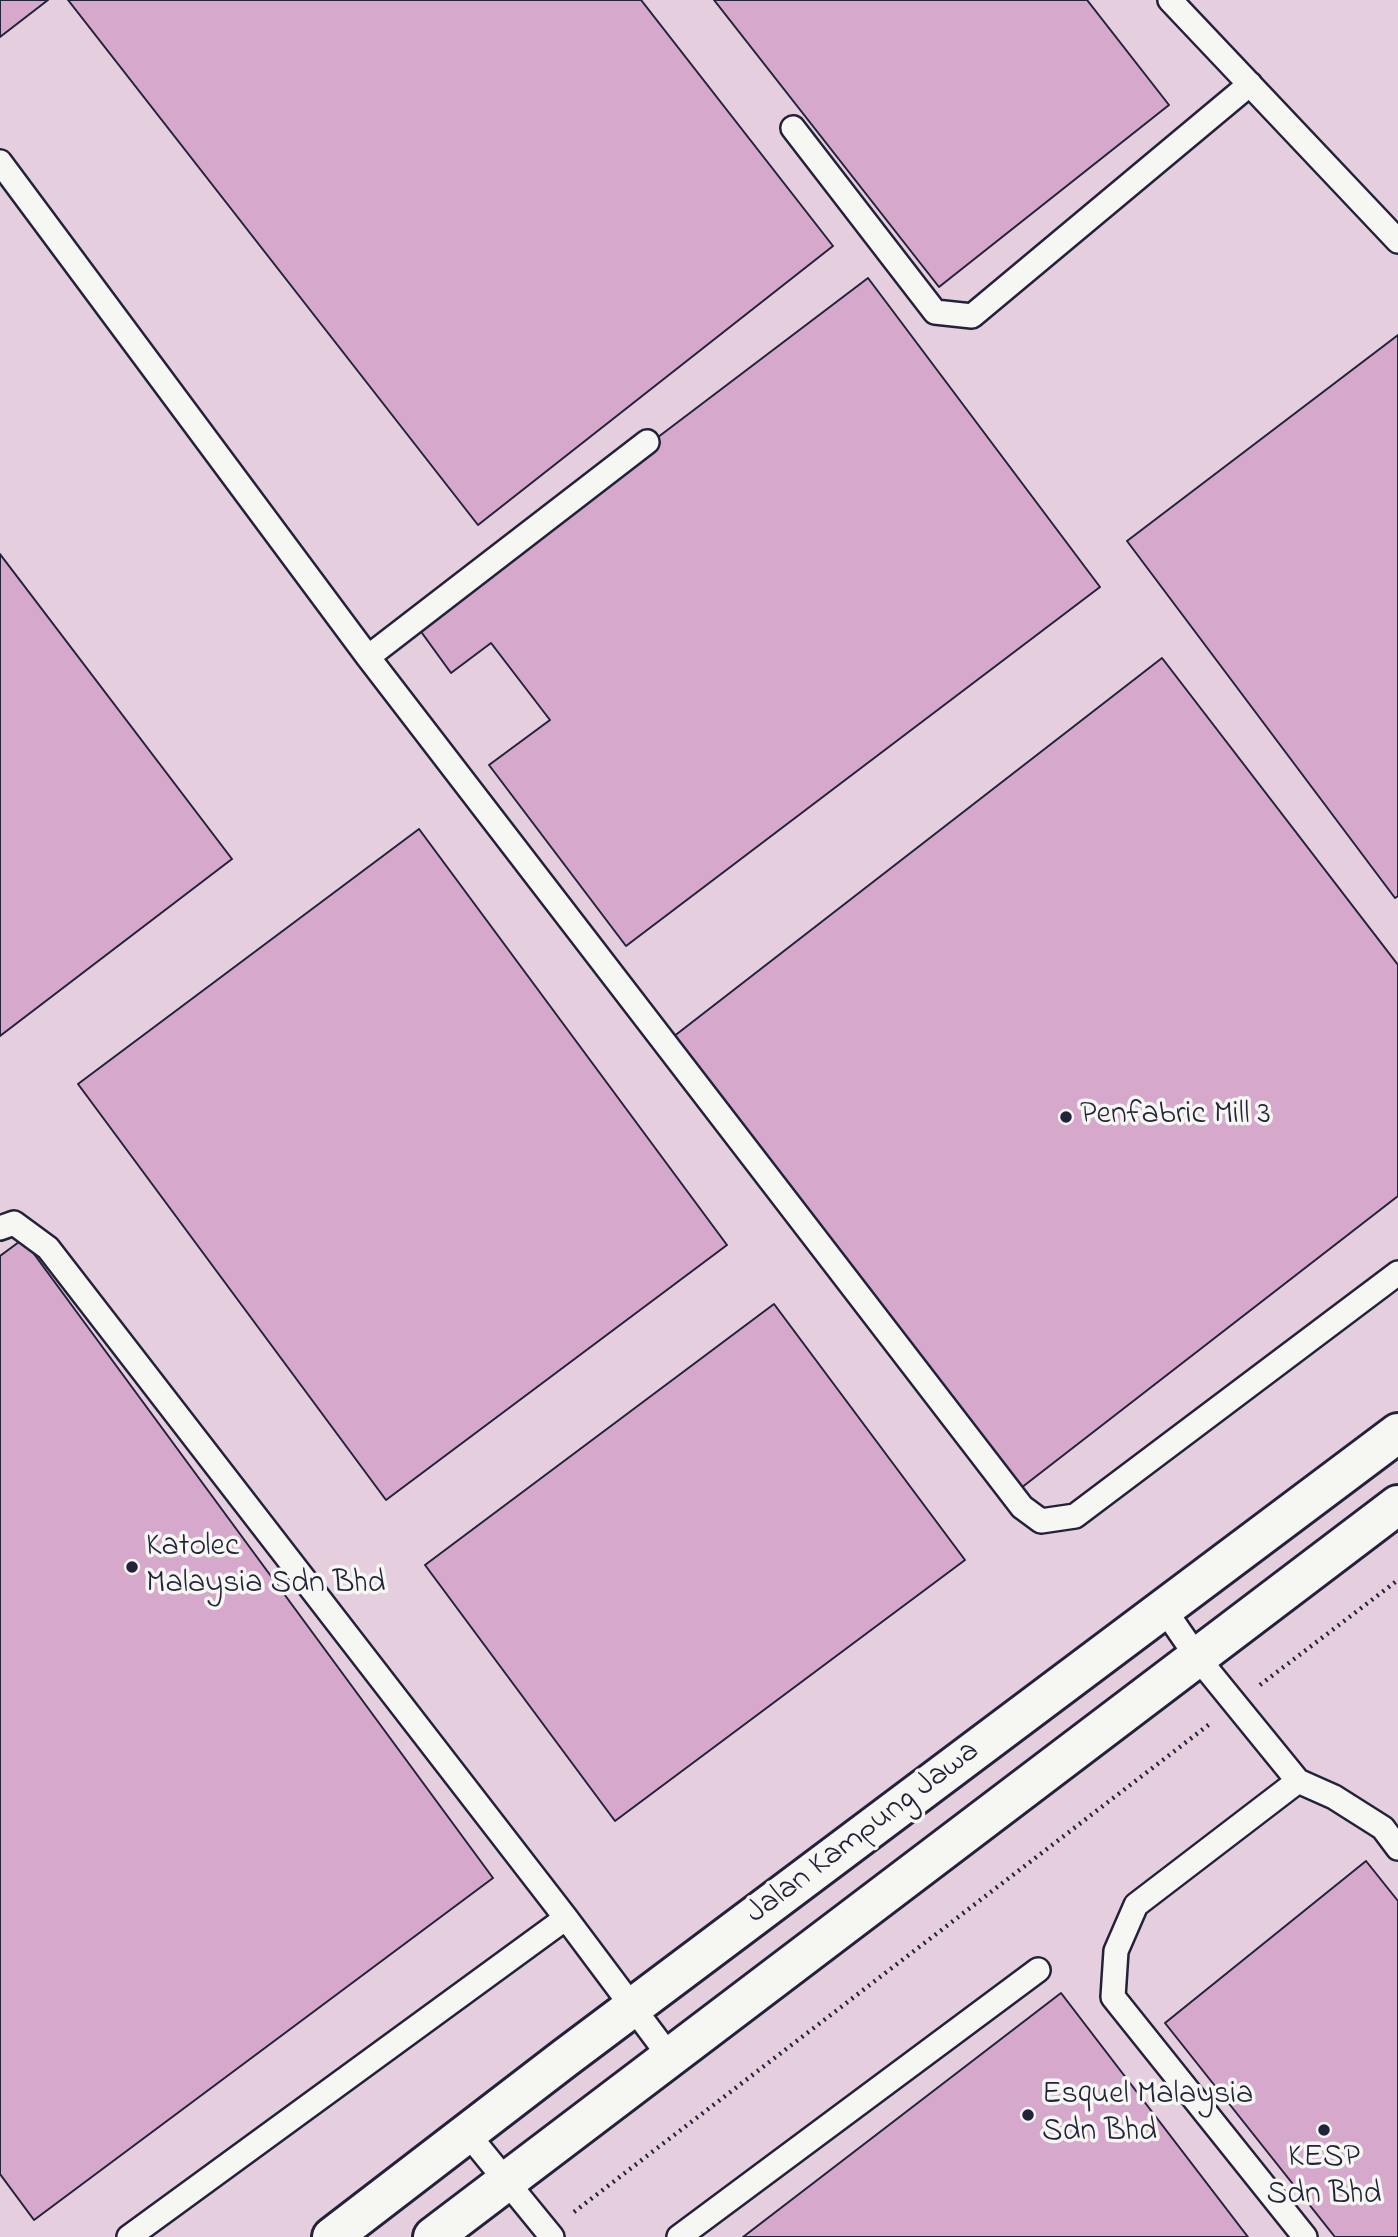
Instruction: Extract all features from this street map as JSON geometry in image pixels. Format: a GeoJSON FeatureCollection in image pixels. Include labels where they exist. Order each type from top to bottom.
{"type":"FeatureCollection","features":[{"type":"Feature","properties":{"kind":"street","name":"Jalan Kampung Jawa"},"geometry":{"type":"LineString","coordinates":[[332,2237],[1398,1433]]}},
{"type":"Feature","properties":{"kind":"street","name":"Jalan Kampung Jawa"},"geometry":{"type":"LineString","coordinates":[[433,2237],[1398,1504]]}},
{"type":"Feature","properties":{"kind":"lane"},"geometry":{"type":"LineString","coordinates":[[1170,0],[1398,240]]}},
{"type":"Feature","properties":{"kind":"lane"},"geometry":{"type":"LineString","coordinates":[[793,128],[936,312],[972,316],[1250,84]]}},
{"type":"Feature","properties":{"kind":"lane"},"geometry":{"type":"LineString","coordinates":[[0,162],[368,657],[1022,1507],[1041,1521],[1075,1516],[1398,1273]]}},
{"type":"Feature","properties":{"kind":"lane"},"geometry":{"type":"LineString","coordinates":[[368,657],[647,442]]}},
{"type":"Feature","properties":{"kind":"lane"},"geometry":{"type":"LineString","coordinates":[[0,1228],[14,1223],[48,1248],[566,1918],[670,2057]]}},
{"type":"Feature","properties":{"kind":"lane"},"geometry":{"type":"LineString","coordinates":[[1164,1609],[1197,1657],[1298,1781],[1334,1797],[1383,1828],[1398,1848]]}},
{"type":"Feature","properties":{"kind":"lane"},"geometry":{"type":"LineString","coordinates":[[1298,1781],[1136,1905],[1116,1951],[1114,1997],[1305,2237]]}},
{"type":"Feature","properties":{"kind":"lane"},"geometry":{"type":"LineString","coordinates":[[129,2237],[566,1918]]}},
{"type":"Feature","properties":{"kind":"lane"},"geometry":{"type":"LineString","coordinates":[[679,2237],[1038,1970]]}},
{"type":"Feature","properties":{"kind":"lane"},"geometry":{"type":"LineString","coordinates":[[467,2133],[550,2235]]}},
{"type":"Feature","properties":{"kind":"path"},"geometry":{"type":"LineString","coordinates":[[550,2235],[1398,1580]]}},
{"type":"Feature","properties":{"kind":"shaded area"},"geometry":{"type":"Polygon","coordinates":[[[0,0],[1398,0],[1398,2237],[0,2237],[0,0]]]}},
{"type":"Feature","properties":{"kind":"building"},"geometry":{"type":"Polygon","coordinates":[[[0,0],[48,0],[0,37],[0,0]]]}},
{"type":"Feature","properties":{"kind":"building"},"geometry":{"type":"Polygon","coordinates":[[[68,0],[641,0],[833,246],[478,525],[68,0]]]}},
{"type":"Feature","properties":{"kind":"building"},"geometry":{"type":"Polygon","coordinates":[[[714,0],[1087,0],[1169,105],[939,287],[714,0]]]}},
{"type":"Feature","properties":{"kind":"building"},"geometry":{"type":"Polygon","coordinates":[[[868,278],[1100,587],[626,946],[489,765],[550,720],[491,643],[451,673],[414,622],[868,278]]]}},
{"type":"Feature","properties":{"kind":"building"},"geometry":{"type":"Polygon","coordinates":[[[1398,335],[1398,896],[1395,898],[1127,541],[1398,335]]]}},
{"type":"Feature","properties":{"kind":"building"},"geometry":{"type":"Polygon","coordinates":[[[0,554],[232,859],[0,1036],[0,554]]]}},
{"type":"Feature","properties":{"kind":"building","name":"Penfabric Mill 3"},"geometry":{"type":"Polygon","coordinates":[[[1162,658],[1398,965],[1398,1196],[1021,1488],[673,1037],[1162,658]]]}},
{"type":"Feature","properties":{"kind":"building"},"geometry":{"type":"Polygon","coordinates":[[[419,829],[727,1245],[386,1500],[78,1084],[419,829]]]}},
{"type":"Feature","properties":{"kind":"building","name":"Katolec Malaysia Sdn Bhd"},"geometry":{"type":"Polygon","coordinates":[[[23,1239],[493,1878],[34,2220],[0,2174],[0,1256],[23,1239]]]}},
{"type":"Feature","properties":{"kind":"building"},"geometry":{"type":"Polygon","coordinates":[[[774,1304],[965,1560],[615,1821],[425,1565],[774,1304]]]}},
{"type":"Feature","properties":{"kind":"building","name":"KESP Sdn Bhd"},"geometry":{"type":"Polygon","coordinates":[[[1366,1861],[1398,1901],[1398,2237],[1335,2237],[1165,2023],[1366,1861]]]}},
{"type":"Feature","properties":{"kind":"building","name":"Esquel Malaysia Sdn Bhd"},"geometry":{"type":"Polygon","coordinates":[[[1061,1993],[1248,2237],[743,2237],[1061,1993]]]}},
{"type":"Feature","properties":{"kind":"place","name":"Penfabric Mill 3"},"geometry":{"type":"Point","coordinates":[1066,1117]}},
{"type":"Feature","properties":{"kind":"place","name":"Katolec Malaysia Sdn Bhd"},"geometry":{"type":"Point","coordinates":[132,1567]}},
{"type":"Feature","properties":{"kind":"place","name":"Esquel Malaysia Sdn Bhd"},"geometry":{"type":"Point","coordinates":[1028,2115]}},
{"type":"Feature","properties":{"kind":"place","name":"KESP Sdn Bhd"},"geometry":{"type":"Point","coordinates":[1324,2130]}}]}
